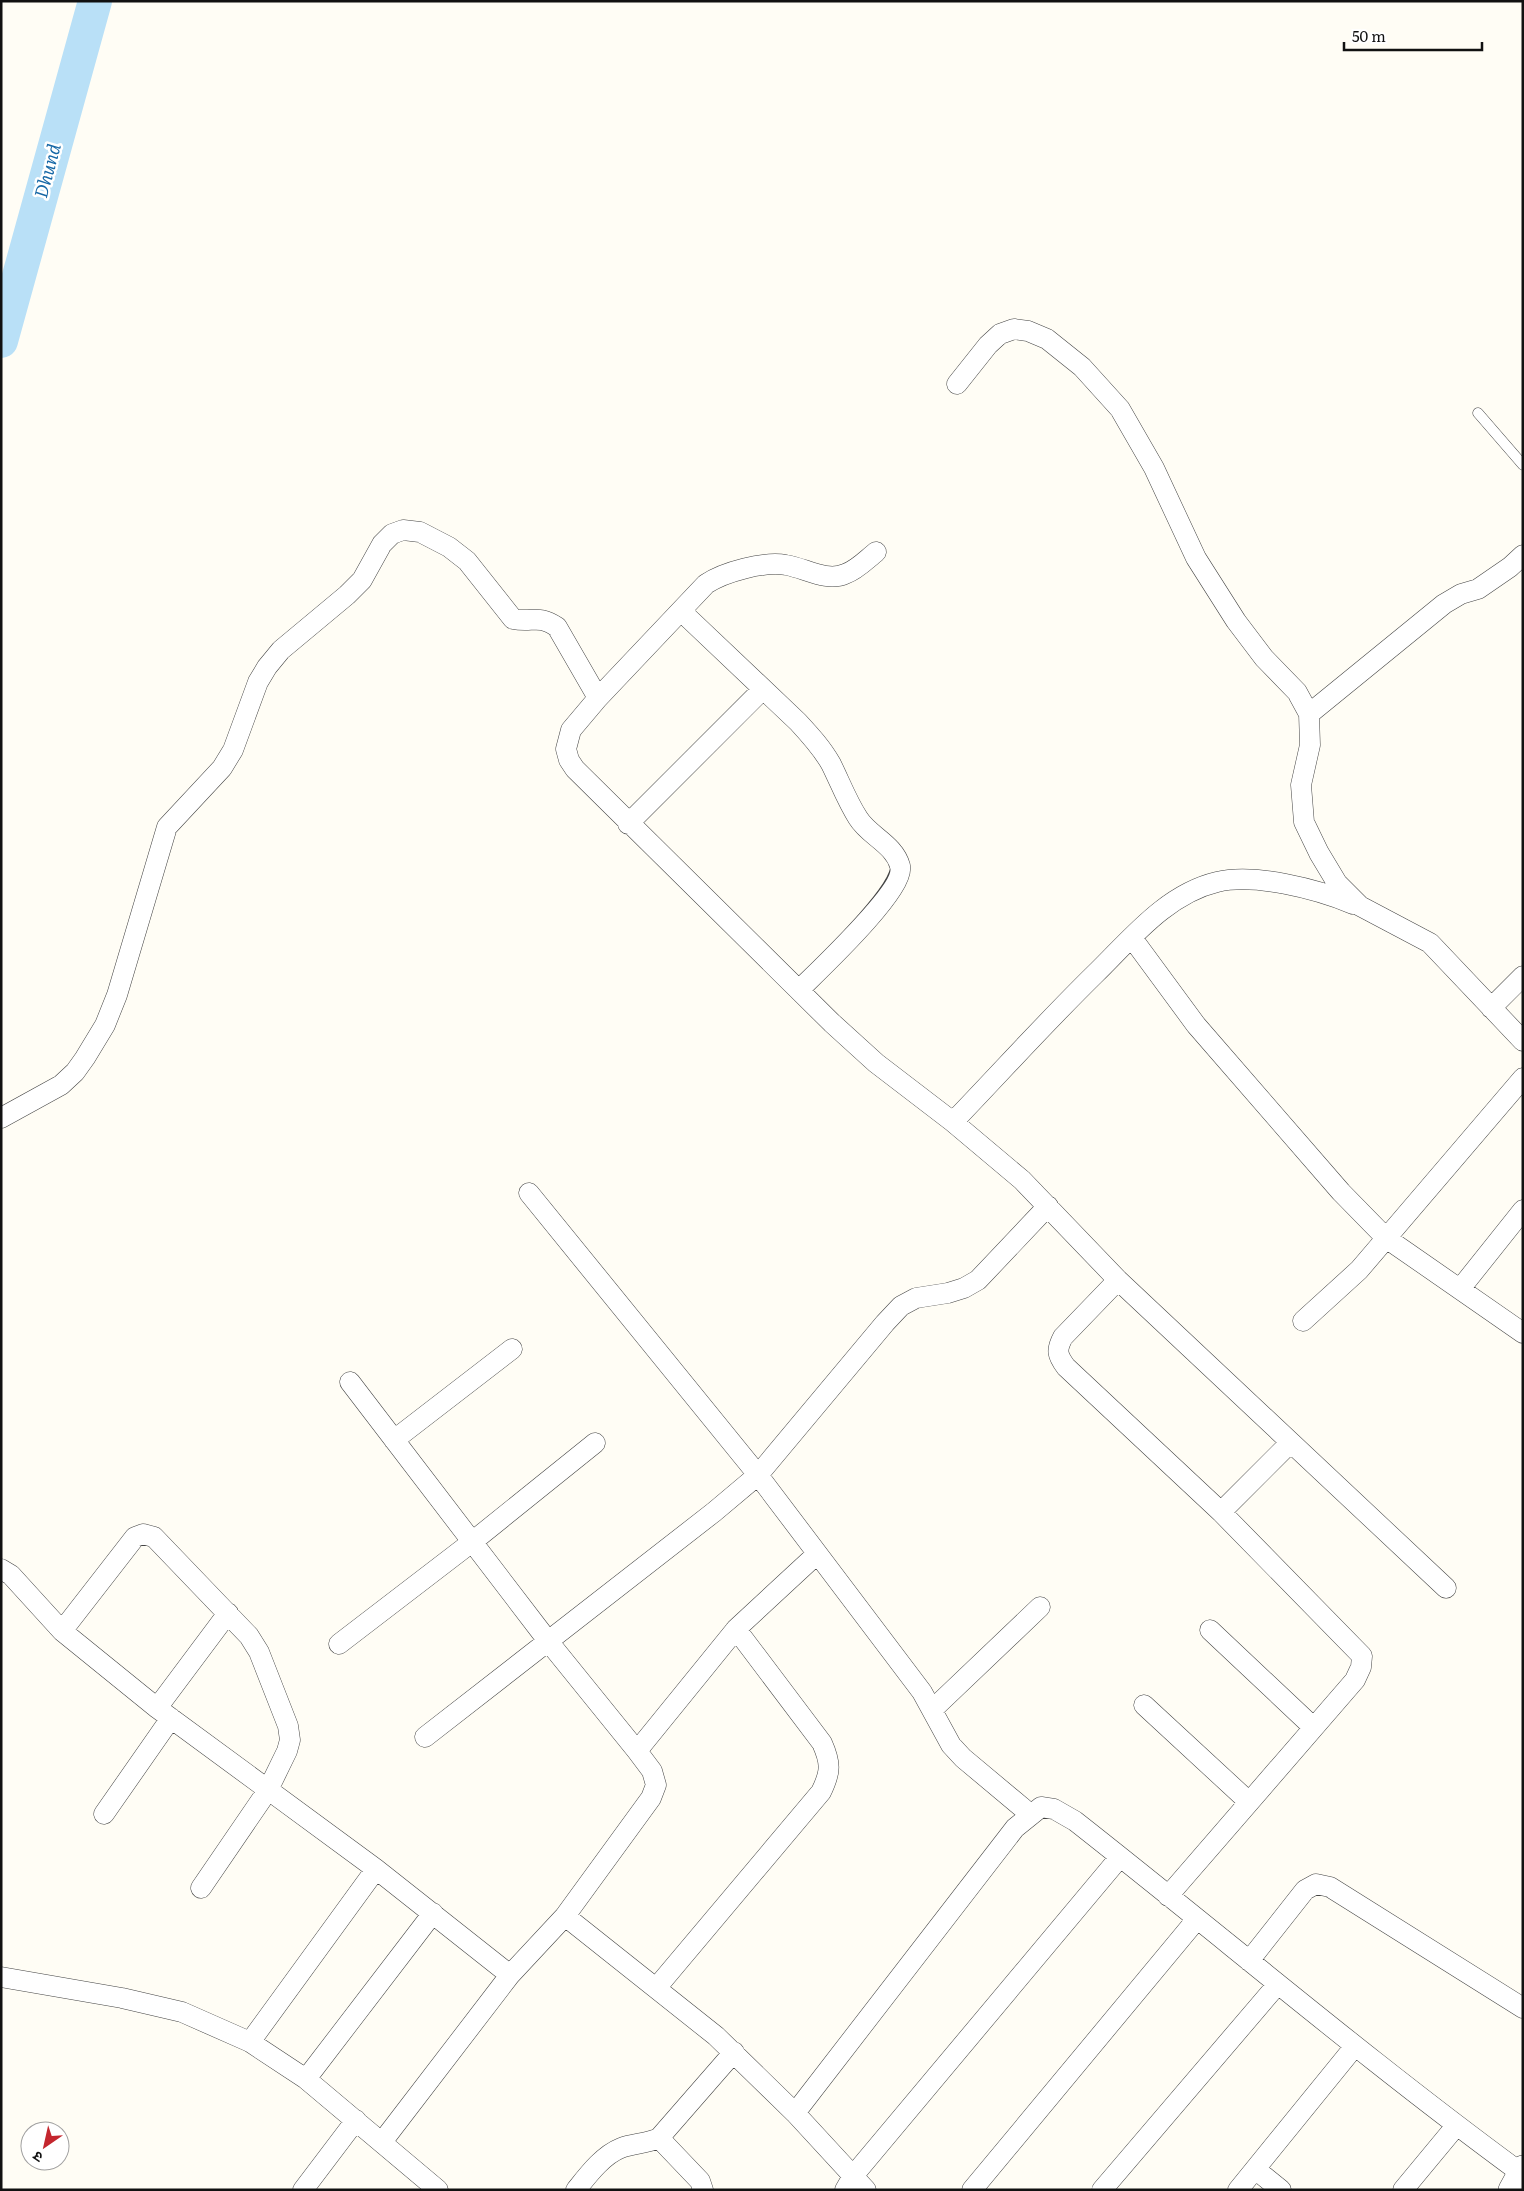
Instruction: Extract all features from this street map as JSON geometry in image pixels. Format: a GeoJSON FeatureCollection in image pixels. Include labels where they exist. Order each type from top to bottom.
{"type":"FeatureCollection","features":[{"type":"Feature","properties":{"kind":"street"},"geometry":{"type":"LineString","coordinates":[[957,384],[988,344],[1000,334],[1014,329],[1028,331],[1047,339],[1082,367],[1120,409],[1154,468],[1196,558],[1236,621],[1264,658],[1297,692],[1309,714],[1310,745],[1301,785],[1304,822],[1319,853],[1338,883],[1360,906]]}},
{"type":"Feature","properties":{"kind":"street"},"geometry":{"type":"LineString","coordinates":[[1,1118],[61,1085],[75,1072],[85,1058],[104,1025],[117,996],[167,827],[222,768],[233,750],[258,682],[268,666],[281,650],[347,595],[362,580],[382,544],[392,534],[403,530],[420,532],[448,547],[467,561],[513,619],[524,621],[546,620],[557,627],[598,698]]}},
{"type":"Feature","properties":{"kind":"street"},"geometry":{"type":"LineString","coordinates":[[876,552],[845,575],[834,577],[786,565],[771,564],[719,575],[706,584],[598,698],[571,730],[566,749],[575,769],[628,824],[799,990],[876,1062],[953,1122],[1022,1180],[1118,1280],[1446,1588]]}},
{"type":"Feature","properties":{"kind":"street"},"geometry":{"type":"LineString","coordinates":[[1309,714],[1444,604],[1461,594],[1478,589],[1510,567],[1523,555]]}},
{"type":"Feature","properties":{"kind":"street"},"geometry":{"type":"LineString","coordinates":[[680,611],[763,689],[815,742],[830,764],[859,820],[894,853],[901,868],[897,883],[884,902],[799,990]]}},
{"type":"Feature","properties":{"kind":"street"},"geometry":{"type":"LineString","coordinates":[[628,824],[763,689]]}},
{"type":"Feature","properties":{"kind":"street"},"geometry":{"type":"LineString","coordinates":[[953,1122],[1047,1022],[1132,938],[1179,897],[1217,882],[1254,879],[1329,894],[1360,906],[1430,944],[1446,958],[1523,1041]]}},
{"type":"Feature","properties":{"kind":"street"},"geometry":{"type":"LineString","coordinates":[[1132,938],[1196,1025],[1341,1192],[1386,1238],[1523,1333]]}},
{"type":"Feature","properties":{"kind":"street"},"geometry":{"type":"LineString","coordinates":[[1491,1008],[1523,976]]}},
{"type":"Feature","properties":{"kind":"street"},"geometry":{"type":"LineString","coordinates":[[1303,1321],[1359,1270],[1523,1078]]}},
{"type":"Feature","properties":{"kind":"street"},"geometry":{"type":"LineString","coordinates":[[529,1193],[758,1475],[922,1692],[940,1729],[963,1758],[1030,1814]]}},
{"type":"Feature","properties":{"kind":"street"},"geometry":{"type":"LineString","coordinates":[[425,1737],[714,1512],[758,1475],[884,1323],[901,1306],[916,1298],[964,1288],[978,1280],[992,1268],[1048,1206]]}},
{"type":"Feature","properties":{"kind":"street"},"geometry":{"type":"LineString","coordinates":[[1460,1289],[1523,1210]]}},
{"type":"Feature","properties":{"kind":"street"},"geometry":{"type":"LineString","coordinates":[[1118,1280],[1063,1337],[1058,1347],[1058,1356],[1066,1367],[1221,1512],[1362,1656],[1362,1667],[1354,1680],[1168,1896]]}},
{"type":"Feature","properties":{"kind":"street"},"geometry":{"type":"LineString","coordinates":[[394,1440],[512,1349]]}},
{"type":"Feature","properties":{"kind":"street"},"geometry":{"type":"LineString","coordinates":[[350,1382],[548,1641],[637,1751],[652,1771],[656,1785],[651,1798],[565,1916],[510,1975],[382,2142]]}},
{"type":"Feature","properties":{"kind":"street"},"geometry":{"type":"LineString","coordinates":[[339,1644],[472,1542],[595,1443]]}},
{"type":"Feature","properties":{"kind":"street"},"geometry":{"type":"LineString","coordinates":[[1221,1512],[1290,1443]]}},
{"type":"Feature","properties":{"kind":"street"},"geometry":{"type":"LineString","coordinates":[[62,1631],[135,1536],[143,1534],[154,1537],[228,1613],[249,1636],[260,1652],[288,1726],[290,1740],[287,1751],[268,1790],[201,1888]]}},
{"type":"Feature","properties":{"kind":"street"},"geometry":{"type":"LineString","coordinates":[[637,1751],[736,1629],[817,1554]]}},
{"type":"Feature","properties":{"kind":"street"},"geometry":{"type":"LineString","coordinates":[[1,1569],[11,1575],[62,1631],[164,1713],[376,1868],[510,1975]]}},
{"type":"Feature","properties":{"kind":"street"},"geometry":{"type":"LineString","coordinates":[[932,1710],[1040,1607]]}},
{"type":"Feature","properties":{"kind":"street"},"geometry":{"type":"LineString","coordinates":[[104,1814],[164,1713],[228,1613]]}},
{"type":"Feature","properties":{"kind":"street"},"geometry":{"type":"LineString","coordinates":[[657,1987],[821,1792],[828,1778],[829,1759],[822,1743],[736,1629]]}},
{"type":"Feature","properties":{"kind":"street"},"geometry":{"type":"LineString","coordinates":[[1210,1630],[1313,1727]]}},
{"type":"Feature","properties":{"kind":"street"},"geometry":{"type":"LineString","coordinates":[[1144,1705],[1249,1802]]}},
{"type":"Feature","properties":{"kind":"street"},"geometry":{"type":"LineString","coordinates":[[795,2113],[1015,1828],[1041,1807],[1054,1809],[1075,1821],[1518,2177]]}},
{"type":"Feature","properties":{"kind":"street"},"geometry":{"type":"LineString","coordinates":[[565,1916],[657,1987],[734,2052],[795,2113],[855,2185],[1120,1857]]}},
{"type":"Feature","properties":{"kind":"street"},"geometry":{"type":"LineString","coordinates":[[250,2042],[376,1868]]}},
{"type":"Feature","properties":{"kind":"street"},"geometry":{"type":"LineString","coordinates":[[1249,1961],[1305,1890],[1316,1884],[1330,1887],[1523,2008]]}},
{"type":"Feature","properties":{"kind":"street"},"geometry":{"type":"LineString","coordinates":[[306,2079],[433,1912]]}},
{"type":"Feature","properties":{"kind":"street"},"geometry":{"type":"LineString","coordinates":[[972,2190],[1197,1919]]}},
{"type":"Feature","properties":{"kind":"street"},"geometry":{"type":"LineString","coordinates":[[1,1977],[122,1998],[182,2012],[250,2042],[306,2079],[382,2142],[428,2187]]}},
{"type":"Feature","properties":{"kind":"street"},"geometry":{"type":"LineString","coordinates":[[1102,2190],[1277,1985]]}},
{"type":"Feature","properties":{"kind":"street"},"geometry":{"type":"LineString","coordinates":[[1238,2190],[1355,2046]]}},
{"type":"Feature","properties":{"kind":"street"},"geometry":{"type":"LineString","coordinates":[[576,2190],[609,2155],[622,2147],[647,2144],[659,2138],[734,2052]]}},
{"type":"Feature","properties":{"kind":"street"},"geometry":{"type":"LineString","coordinates":[[303,2190],[356,2120]]}},
{"type":"Feature","properties":{"kind":"street"},"geometry":{"type":"LineString","coordinates":[[1403,2190],[1456,2126]]}},
{"type":"Feature","properties":{"kind":"street"},"geometry":{"type":"LineString","coordinates":[[659,2138],[700,2181],[703,2190]]}},
{"type":"Feature","properties":{"kind":"street"},"geometry":{"type":"LineString","coordinates":[[1255,2169],[1281,2190]]}},
{"type":"Feature","properties":{"kind":"lane"},"geometry":{"type":"LineString","coordinates":[[1478,413],[1523,465]]}},
{"type":"Feature","properties":{"kind":"waterway","name":"Dhund"},"geometry":{"type":"LineString","coordinates":[[1,341],[95,1]]}}]}
